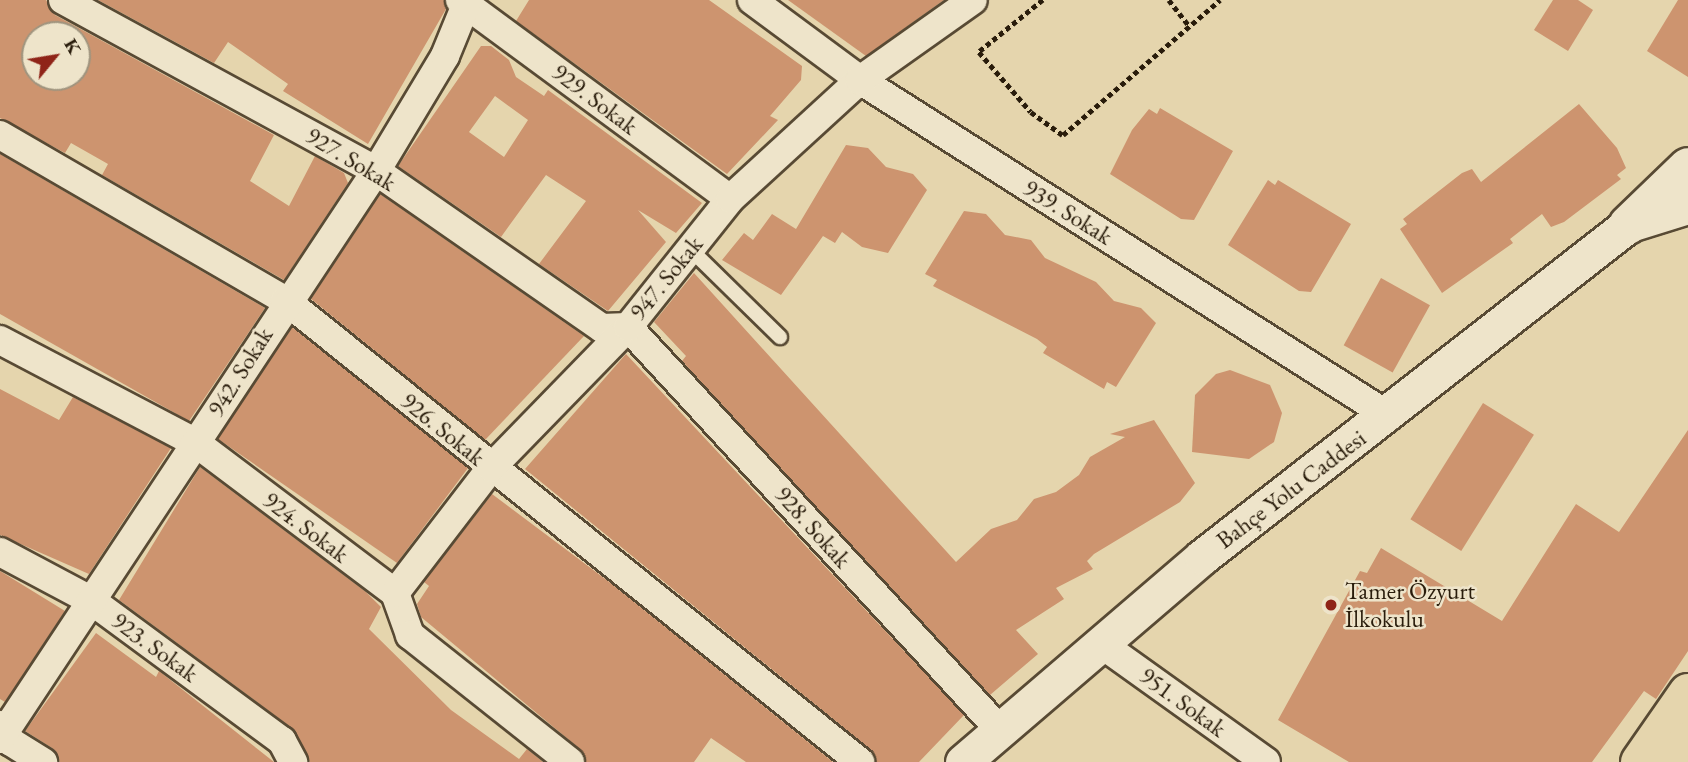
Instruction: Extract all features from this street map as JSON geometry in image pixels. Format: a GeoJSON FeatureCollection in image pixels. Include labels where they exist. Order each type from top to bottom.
{"type":"FeatureCollection","features":[{"type":"Feature","properties":{"kind":"main road","name":"Bahçe Yolu Caddesi"},"geometry":{"type":"LineString","coordinates":[[1628,225],[1688,167]]}},
{"type":"Feature","properties":{"kind":"main road","name":"Bahçe Yolu Caddesi"},"geometry":{"type":"LineString","coordinates":[[1628,225],[1688,205]]}},
{"type":"Feature","properties":{"kind":"main road"},"geometry":{"type":"LineString","coordinates":[[1640,762],[1688,693]]}},
{"type":"Feature","properties":{"kind":"main road"},"geometry":{"type":"LineString","coordinates":[[1672,762],[1688,741]]}},
{"type":"Feature","properties":{"kind":"street","name":"927. Sokak"},"geometry":{"type":"LineString","coordinates":[[63,0],[376,171],[602,328],[628,327]]}},
{"type":"Feature","properties":{"kind":"street","name":"939. Sokak"},"geometry":{"type":"LineString","coordinates":[[752,0],[860,80],[1389,416]]}},
{"type":"Feature","properties":{"kind":"street","name":"947. Sokak"},"geometry":{"type":"LineString","coordinates":[[395,593],[491,468],[628,327],[730,199],[860,80],[973,0]]}},
{"type":"Feature","properties":{"kind":"street","name":"942. Sokak"},"geometry":{"type":"LineString","coordinates":[[2,731],[196,443],[285,300],[376,171],[445,56],[465,1]]}},
{"type":"Feature","properties":{"kind":"street","name":"929. Sokak"},"geometry":{"type":"LineString","coordinates":[[465,1],[730,199]]}},
{"type":"Feature","properties":{"kind":"street","name":"926. Sokak"},"geometry":{"type":"LineString","coordinates":[[0,135],[285,300],[860,762]]}},
{"type":"Feature","properties":{"kind":"street","name":"Bahçe Yolu Caddesi"},"geometry":{"type":"LineString","coordinates":[[962,762],[998,728],[1100,643],[1628,225]]}},
{"type":"Feature","properties":{"kind":"street","name":"928. Sokak"},"geometry":{"type":"LineString","coordinates":[[628,327],[998,728]]}},
{"type":"Feature","properties":{"kind":"street","name":"924. Sokak"},"geometry":{"type":"LineString","coordinates":[[0,340],[196,443],[395,593]]}},
{"type":"Feature","properties":{"kind":"street","name":"923. Sokak"},"geometry":{"type":"LineString","coordinates":[[0,552],[92,601],[282,741],[293,762]]}},
{"type":"Feature","properties":{"kind":"street"},"geometry":{"type":"LineString","coordinates":[[395,593],[410,635],[570,762]]}},
{"type":"Feature","properties":{"kind":"street","name":"951. Sokak"},"geometry":{"type":"LineString","coordinates":[[1100,643],[1266,762]]}},
{"type":"Feature","properties":{"kind":"street"},"geometry":{"type":"LineString","coordinates":[[2,731],[10,742],[43,762]]}},
{"type":"Feature","properties":{"kind":"lane"},"geometry":{"type":"LineString","coordinates":[[690,249],[780,337]]}},
{"type":"Feature","properties":{"kind":"path"},"geometry":{"type":"LineString","coordinates":[[1043,0],[979,52],[1031,112],[1063,135],[1220,0]]}},
{"type":"Feature","properties":{"kind":"path"},"geometry":{"type":"LineString","coordinates":[[1169,0],[1190,27]]}},
{"type":"Feature","properties":{"kind":"building"},"geometry":{"type":"Polygon","coordinates":[[[0,0],[46,0],[55,15],[66,21],[21,21],[21,91],[91,91],[91,35],[274,135],[250,181],[289,206],[315,156],[344,173],[348,183],[284,280],[102,175],[108,164],[71,143],[65,153],[0,118],[0,0]]]}},
{"type":"Feature","properties":{"kind":"building"},"geometry":{"type":"Polygon","coordinates":[[[98,0],[444,0],[446,9],[368,144],[283,91],[288,84],[228,42],[214,63],[98,0]]]}},
{"type":"Feature","properties":{"kind":"building"},"geometry":{"type":"Polygon","coordinates":[[[529,0],[709,0],[802,66],[801,80],[770,116],[778,120],[727,174],[516,21],[529,0]]]}},
{"type":"Feature","properties":{"kind":"building"},"geometry":{"type":"Polygon","coordinates":[[[788,0],[944,0],[866,56],[788,0]]]}},
{"type":"Feature","properties":{"kind":"building"},"geometry":{"type":"Polygon","coordinates":[[[1553,0],[1578,0],[1593,10],[1568,51],[1534,30],[1553,0]]]}},
{"type":"Feature","properties":{"kind":"building"},"geometry":{"type":"Polygon","coordinates":[[[1678,0],[1688,0],[1688,77],[1647,51],[1678,0]]]}},
{"type":"Feature","properties":{"kind":"building"},"geometry":{"type":"Polygon","coordinates":[[[481,46],[491,46],[509,60],[516,77],[544,96],[548,90],[702,203],[676,233],[638,210],[666,242],[608,311],[539,264],[586,201],[546,175],[501,237],[398,166],[481,46]],[[495,96],[469,132],[504,157],[528,120],[495,96]]]}},
{"type":"Feature","properties":{"kind":"building"},"geometry":{"type":"Polygon","coordinates":[[[1579,104],[1617,148],[1626,168],[1617,175],[1621,179],[1564,222],[1551,227],[1542,214],[1510,239],[1513,243],[1442,293],[1400,229],[1407,224],[1403,219],[1462,173],[1472,169],[1481,182],[1579,104]]]}},
{"type":"Feature","properties":{"kind":"building"},"geometry":{"type":"Polygon","coordinates":[[[1160,108],[1233,151],[1194,220],[1181,219],[1110,174],[1132,130],[1149,109],[1157,114],[1160,108]]]}},
{"type":"Feature","properties":{"kind":"building"},"geometry":{"type":"Polygon","coordinates":[[[846,145],[868,148],[886,167],[913,174],[927,190],[888,253],[862,247],[842,232],[835,243],[823,236],[781,295],[722,260],[744,233],[753,240],[772,214],[796,229],[846,145]]]}},
{"type":"Feature","properties":{"kind":"building"},"geometry":{"type":"Polygon","coordinates":[[[0,154],[265,308],[189,421],[0,314],[0,154]]]}},
{"type":"Feature","properties":{"kind":"building"},"geometry":{"type":"Polygon","coordinates":[[[1268,180],[1275,185],[1278,180],[1351,224],[1311,292],[1299,291],[1228,245],[1268,180]]]}},
{"type":"Feature","properties":{"kind":"building"},"geometry":{"type":"Polygon","coordinates":[[[380,194],[584,336],[485,440],[311,299],[380,194]]]}},
{"type":"Feature","properties":{"kind":"building"},"geometry":{"type":"Polygon","coordinates":[[[964,211],[986,214],[1005,235],[1031,240],[1045,258],[1096,282],[1114,301],[1141,308],[1156,323],[1116,387],[1107,382],[1104,389],[1043,353],[1047,347],[1037,339],[933,286],[937,280],[925,274],[964,211]]]}},
{"type":"Feature","properties":{"kind":"building"},"geometry":{"type":"Polygon","coordinates":[[[694,273],[956,562],[991,529],[1017,520],[1034,499],[1056,492],[1079,475],[1090,457],[1125,437],[1110,434],[1154,420],[1195,483],[1180,502],[1094,554],[1087,561],[1093,569],[1056,588],[1064,599],[1016,630],[1038,654],[990,695],[682,361],[686,356],[654,322],[694,273]]]}},
{"type":"Feature","properties":{"kind":"building"},"geometry":{"type":"Polygon","coordinates":[[[1381,278],[1430,305],[1393,372],[1344,345],[1381,278]]]}},
{"type":"Feature","properties":{"kind":"building"},"geometry":{"type":"Polygon","coordinates":[[[292,327],[468,468],[397,563],[218,439],[292,327]]]}},
{"type":"Feature","properties":{"kind":"building"},"geometry":{"type":"Polygon","coordinates":[[[626,354],[964,715],[919,762],[876,762],[870,749],[525,469],[626,354]]]}},
{"type":"Feature","properties":{"kind":"building"},"geometry":{"type":"Polygon","coordinates":[[[1230,370],[1270,385],[1282,413],[1274,442],[1249,459],[1192,452],[1195,395],[1216,374],[1230,370]]]}},
{"type":"Feature","properties":{"kind":"building"},"geometry":{"type":"Polygon","coordinates":[[[0,389],[59,420],[73,397],[171,448],[89,574],[0,535],[0,389]]]}},
{"type":"Feature","properties":{"kind":"building"},"geometry":{"type":"Polygon","coordinates":[[[1483,403],[1534,435],[1461,551],[1410,519],[1483,403]]]}},
{"type":"Feature","properties":{"kind":"building"},"geometry":{"type":"Polygon","coordinates":[[[1688,430],[1688,651],[1656,699],[1644,691],[1592,762],[1349,762],[1278,720],[1360,571],[1367,573],[1381,548],[1502,621],[1576,504],[1619,532],[1688,430]]]}},
{"type":"Feature","properties":{"kind":"building"},"geometry":{"type":"Polygon","coordinates":[[[200,467],[366,592],[381,607],[369,629],[451,710],[519,759],[527,749],[543,762],[310,762],[292,728],[119,600],[200,467]]]}},
{"type":"Feature","properties":{"kind":"building"},"geometry":{"type":"Polygon","coordinates":[[[492,494],[608,581],[833,762],[746,762],[711,738],[694,762],[586,762],[580,749],[421,617],[417,604],[429,586],[424,582],[492,494]]]}},
{"type":"Feature","properties":{"kind":"building"},"geometry":{"type":"Polygon","coordinates":[[[0,571],[65,611],[5,702],[0,699],[0,571]]]}},
{"type":"Feature","properties":{"kind":"building"},"geometry":{"type":"Polygon","coordinates":[[[96,633],[156,677],[159,671],[274,762],[60,762],[52,748],[25,731],[96,633]]]}},
{"type":"Feature","properties":{"kind":"place","name":"Tamer Özyurt İlkokulu"},"geometry":{"type":"Point","coordinates":[1331,605]}}]}
